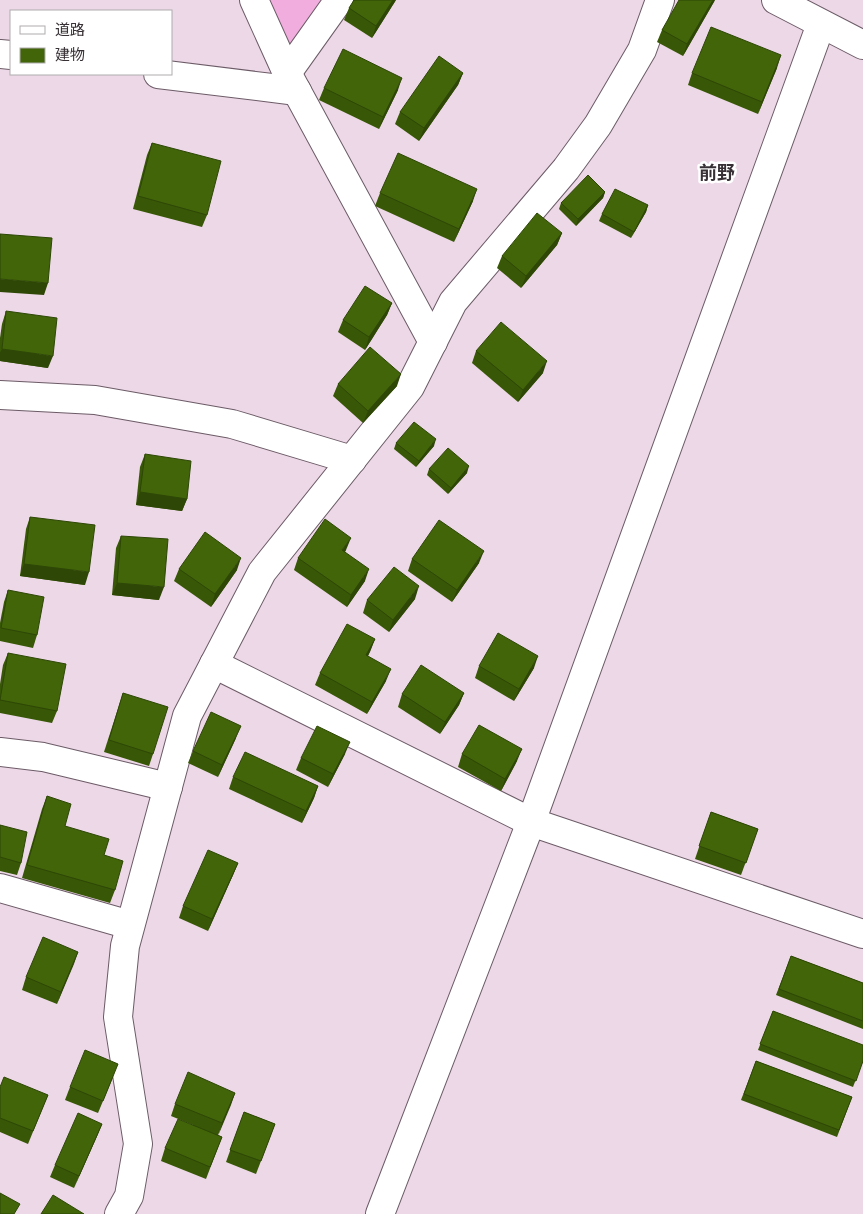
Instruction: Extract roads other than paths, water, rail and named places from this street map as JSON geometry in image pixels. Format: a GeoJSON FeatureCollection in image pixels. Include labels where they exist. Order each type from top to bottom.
{"type":"FeatureCollection","features":[{"type":"Feature","properties":{"kind":"street"},"geometry":{"type":"LineString","coordinates":[[254,0],[292,82],[433,342]]}},
{"type":"Feature","properties":{"kind":"street"},"geometry":{"type":"LineString","coordinates":[[292,82],[339,0]]}},
{"type":"Feature","properties":{"kind":"street"},"geometry":{"type":"LineString","coordinates":[[119,1214],[129,1196],[138,1144],[118,1017],[125,946],[187,716],[262,572],[410,387],[453,302],[566,169],[598,125],[642,50],[660,0]]}},
{"type":"Feature","properties":{"kind":"street"},"geometry":{"type":"LineString","coordinates":[[788,3],[821,24],[863,46]]}},
{"type":"Feature","properties":{"kind":"street"},"geometry":{"type":"LineString","coordinates":[[380,1214],[531,822],[821,24]]}},
{"type":"Feature","properties":{"kind":"street"},"geometry":{"type":"LineString","coordinates":[[172,75],[292,82]]}},
{"type":"Feature","properties":{"kind":"street"},"geometry":{"type":"LineString","coordinates":[[0,395],[95,400],[232,424],[352,460]]}},
{"type":"Feature","properties":{"kind":"street"},"geometry":{"type":"LineString","coordinates":[[214,664],[531,822],[863,934]]}},
{"type":"Feature","properties":{"kind":"street"},"geometry":{"type":"LineString","coordinates":[[0,752],[43,756],[168,787]]}},
{"type":"Feature","properties":{"kind":"street"},"geometry":{"type":"LineString","coordinates":[[0,888],[130,925]]}},
{"type":"Feature","properties":{"kind":"district","name":"前野"},"geometry":{"type":"Point","coordinates":[717,173]}}]}
